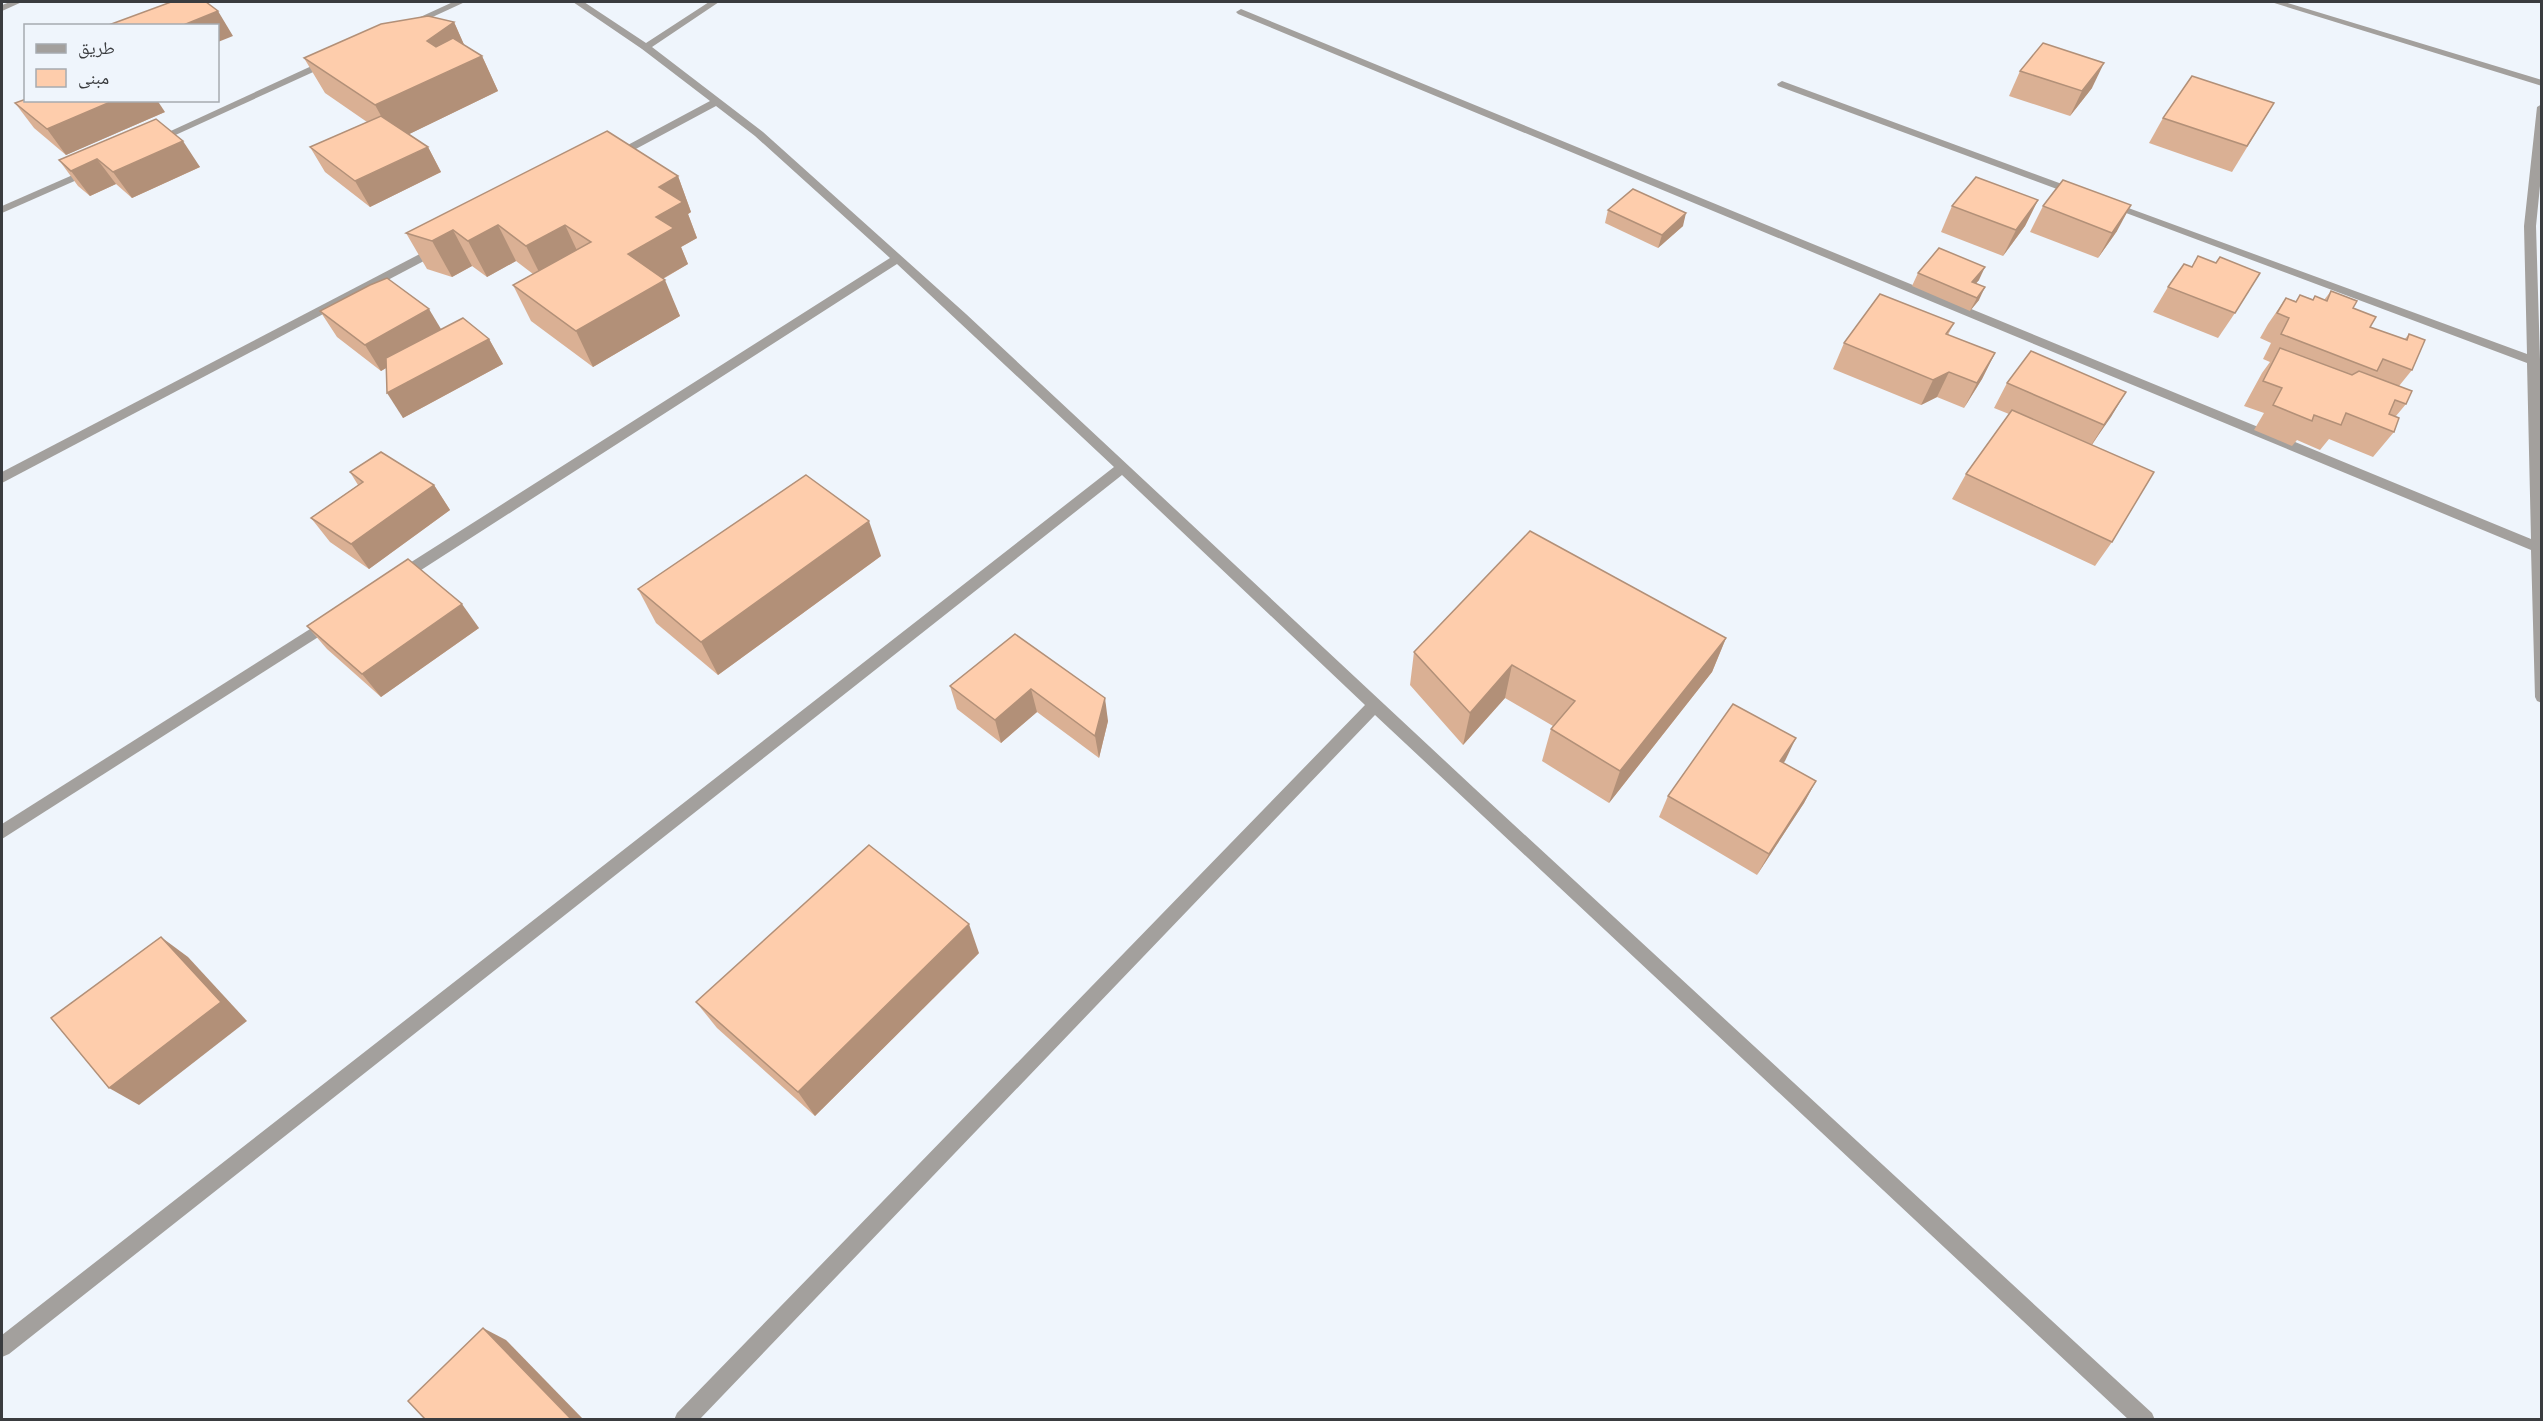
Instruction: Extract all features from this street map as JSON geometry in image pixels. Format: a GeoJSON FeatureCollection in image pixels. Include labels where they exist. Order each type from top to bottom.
{"type":"FeatureCollection","features":[{"type":"Feature","properties":{"kind":"street"},"geometry":{"type":"LineString","coordinates":[[2,8],[17,2]]}},
{"type":"Feature","properties":{"kind":"street"},"geometry":{"type":"LineString","coordinates":[[394,31],[460,2]]}},
{"type":"Feature","properties":{"kind":"street"},"geometry":{"type":"LineString","coordinates":[[578,2],[646,47],[759,134],[1122,468],[2078,1360],[2145,1419]]}},
{"type":"Feature","properties":{"kind":"street"},"geometry":{"type":"LineString","coordinates":[[646,47],[715,2]]}},
{"type":"Feature","properties":{"kind":"street"},"geometry":{"type":"LineString","coordinates":[[2276,2],[2541,84]]}},
{"type":"Feature","properties":{"kind":"street"},"geometry":{"type":"LineString","coordinates":[[1241,12],[2537,547]]}},
{"type":"Feature","properties":{"kind":"street"},"geometry":{"type":"LineString","coordinates":[[143,146],[340,56]]}},
{"type":"Feature","properties":{"kind":"street"},"geometry":{"type":"LineString","coordinates":[[1782,84],[2533,361]]}},
{"type":"Feature","properties":{"kind":"street"},"geometry":{"type":"LineString","coordinates":[[602,162],[718,101]]}},
{"type":"Feature","properties":{"kind":"street"},"geometry":{"type":"LineString","coordinates":[[2541,107],[2530,226],[2541,697]]}},
{"type":"Feature","properties":{"kind":"street"},"geometry":{"type":"LineString","coordinates":[[2,210],[100,166]]}},
{"type":"Feature","properties":{"kind":"street"},"geometry":{"type":"LineString","coordinates":[[2,478],[444,245]]}},
{"type":"Feature","properties":{"kind":"street"},"geometry":{"type":"LineString","coordinates":[[384,587],[897,259]]}},
{"type":"Feature","properties":{"kind":"street"},"geometry":{"type":"LineString","coordinates":[[2,1347],[1122,468]]}},
{"type":"Feature","properties":{"kind":"street"},"geometry":{"type":"LineString","coordinates":[[2,832],[344,613]]}},
{"type":"Feature","properties":{"kind":"street"},"geometry":{"type":"LineString","coordinates":[[684,1419],[1375,705]]}},
{"type":"Feature","properties":{"kind":"building"},"geometry":{"type":"Polygon","coordinates":[[[171,2],[206,2],[218,11],[186,24],[111,24],[171,2]]]}},
{"type":"Feature","properties":{"kind":"building"},"geometry":{"type":"Polygon","coordinates":[[[428,16],[454,22],[427,41],[436,47],[453,38],[482,56],[375,105],[304,58],[381,24],[428,16]]]}},
{"type":"Feature","properties":{"kind":"building"},"geometry":{"type":"Polygon","coordinates":[[[2043,43],[2104,63],[2082,91],[2020,71],[2043,43]]]}},
{"type":"Feature","properties":{"kind":"building"},"geometry":{"type":"Polygon","coordinates":[[[2192,76],[2274,103],[2247,146],[2163,118],[2192,76]]]}},
{"type":"Feature","properties":{"kind":"building"},"geometry":{"type":"Polygon","coordinates":[[[24,100],[24,102],[110,102],[47,129],[15,103],[24,100]]]}},
{"type":"Feature","properties":{"kind":"building"},"geometry":{"type":"Polygon","coordinates":[[[381,116],[428,147],[355,181],[310,147],[381,116]]]}},
{"type":"Feature","properties":{"kind":"building"},"geometry":{"type":"Polygon","coordinates":[[[156,119],[183,141],[113,172],[97,159],[71,171],[59,160],[156,119]]]}},
{"type":"Feature","properties":{"kind":"building"},"geometry":{"type":"Polygon","coordinates":[[[607,131],[678,176],[659,187],[683,202],[656,217],[674,228],[628,254],[665,280],[576,331],[513,285],[591,242],[565,225],[526,246],[498,225],[468,241],[453,230],[432,241],[406,233],[607,131]]]}},
{"type":"Feature","properties":{"kind":"building"},"geometry":{"type":"Polygon","coordinates":[[[1976,177],[2038,200],[2016,230],[1952,206],[1976,177]]]}},
{"type":"Feature","properties":{"kind":"building"},"geometry":{"type":"Polygon","coordinates":[[[2063,180],[2131,205],[2112,233],[2043,206],[2063,180]]]}},
{"type":"Feature","properties":{"kind":"building"},"geometry":{"type":"Polygon","coordinates":[[[1633,189],[1686,213],[1662,235],[1608,210],[1633,189]]]}},
{"type":"Feature","properties":{"kind":"building"},"geometry":{"type":"Polygon","coordinates":[[[1939,248],[1985,267],[1972,282],[1985,287],[1977,298],[1918,273],[1939,248]]]}},
{"type":"Feature","properties":{"kind":"building"},"geometry":{"type":"Polygon","coordinates":[[[2198,256],[2216,263],[2220,257],[2260,273],[2235,313],[2168,287],[2184,264],[2192,267],[2198,256]]]}},
{"type":"Feature","properties":{"kind":"building"},"geometry":{"type":"Polygon","coordinates":[[[387,278],[429,309],[365,345],[320,311],[370,285],[387,278]]]}},
{"type":"Feature","properties":{"kind":"building"},"geometry":{"type":"Polygon","coordinates":[[[2331,291],[2357,301],[2353,308],[2376,317],[2370,327],[2407,340],[2409,334],[2425,340],[2412,370],[2383,359],[2377,371],[2281,334],[2289,318],[2277,313],[2286,298],[2296,302],[2300,295],[2313,300],[2315,296],[2327,301],[2331,291]]]}},
{"type":"Feature","properties":{"kind":"building"},"geometry":{"type":"Polygon","coordinates":[[[1880,294],[1954,323],[1946,334],[1995,353],[1977,383],[1949,372],[1933,380],[1844,343],[1880,294]]]}},
{"type":"Feature","properties":{"kind":"building"},"geometry":{"type":"Polygon","coordinates":[[[463,318],[489,339],[387,393],[386,358],[463,318]]]}},
{"type":"Feature","properties":{"kind":"building"},"geometry":{"type":"Polygon","coordinates":[[[2280,348],[2352,375],[2359,371],[2412,391],[2406,404],[2395,400],[2389,414],[2399,418],[2394,432],[2346,413],[2341,425],[2314,415],[2312,421],[2273,405],[2282,388],[2263,381],[2280,348]]]}},
{"type":"Feature","properties":{"kind":"building"},"geometry":{"type":"Polygon","coordinates":[[[2031,351],[2126,392],[2104,425],[2007,383],[2031,351]]]}},
{"type":"Feature","properties":{"kind":"building"},"geometry":{"type":"Polygon","coordinates":[[[2012,410],[2154,472],[2112,542],[1966,474],[2012,410]]]}},
{"type":"Feature","properties":{"kind":"building"},"geometry":{"type":"Polygon","coordinates":[[[381,452],[434,485],[351,544],[311,518],[363,482],[350,472],[381,452]]]}},
{"type":"Feature","properties":{"kind":"building"},"geometry":{"type":"Polygon","coordinates":[[[806,475],[869,521],[701,642],[638,589],[806,475]]]}},
{"type":"Feature","properties":{"kind":"building"},"geometry":{"type":"Polygon","coordinates":[[[1530,531],[1726,638],[1620,771],[1551,729],[1575,701],[1512,665],[1470,713],[1414,652],[1530,531]]]}},
{"type":"Feature","properties":{"kind":"building"},"geometry":{"type":"Polygon","coordinates":[[[408,559],[462,604],[362,674],[307,626],[408,559]]]}},
{"type":"Feature","properties":{"kind":"building"},"geometry":{"type":"Polygon","coordinates":[[[1015,634],[1105,698],[1095,736],[1031,689],[995,720],[950,686],[1015,634]]]}},
{"type":"Feature","properties":{"kind":"building"},"geometry":{"type":"Polygon","coordinates":[[[1733,704],[1796,738],[1780,761],[1816,781],[1769,854],[1668,796],[1733,704]]]}},
{"type":"Feature","properties":{"kind":"building"},"geometry":{"type":"Polygon","coordinates":[[[869,845],[969,924],[798,1092],[696,1002],[869,845]]]}},
{"type":"Feature","properties":{"kind":"building"},"geometry":{"type":"Polygon","coordinates":[[[161,937],[221,1002],[109,1088],[51,1018],[161,937]]]}},
{"type":"Feature","properties":{"kind":"building"},"geometry":{"type":"Polygon","coordinates":[[[483,1328],[571,1419],[425,1419],[408,1401],[483,1328]]]}}]}
